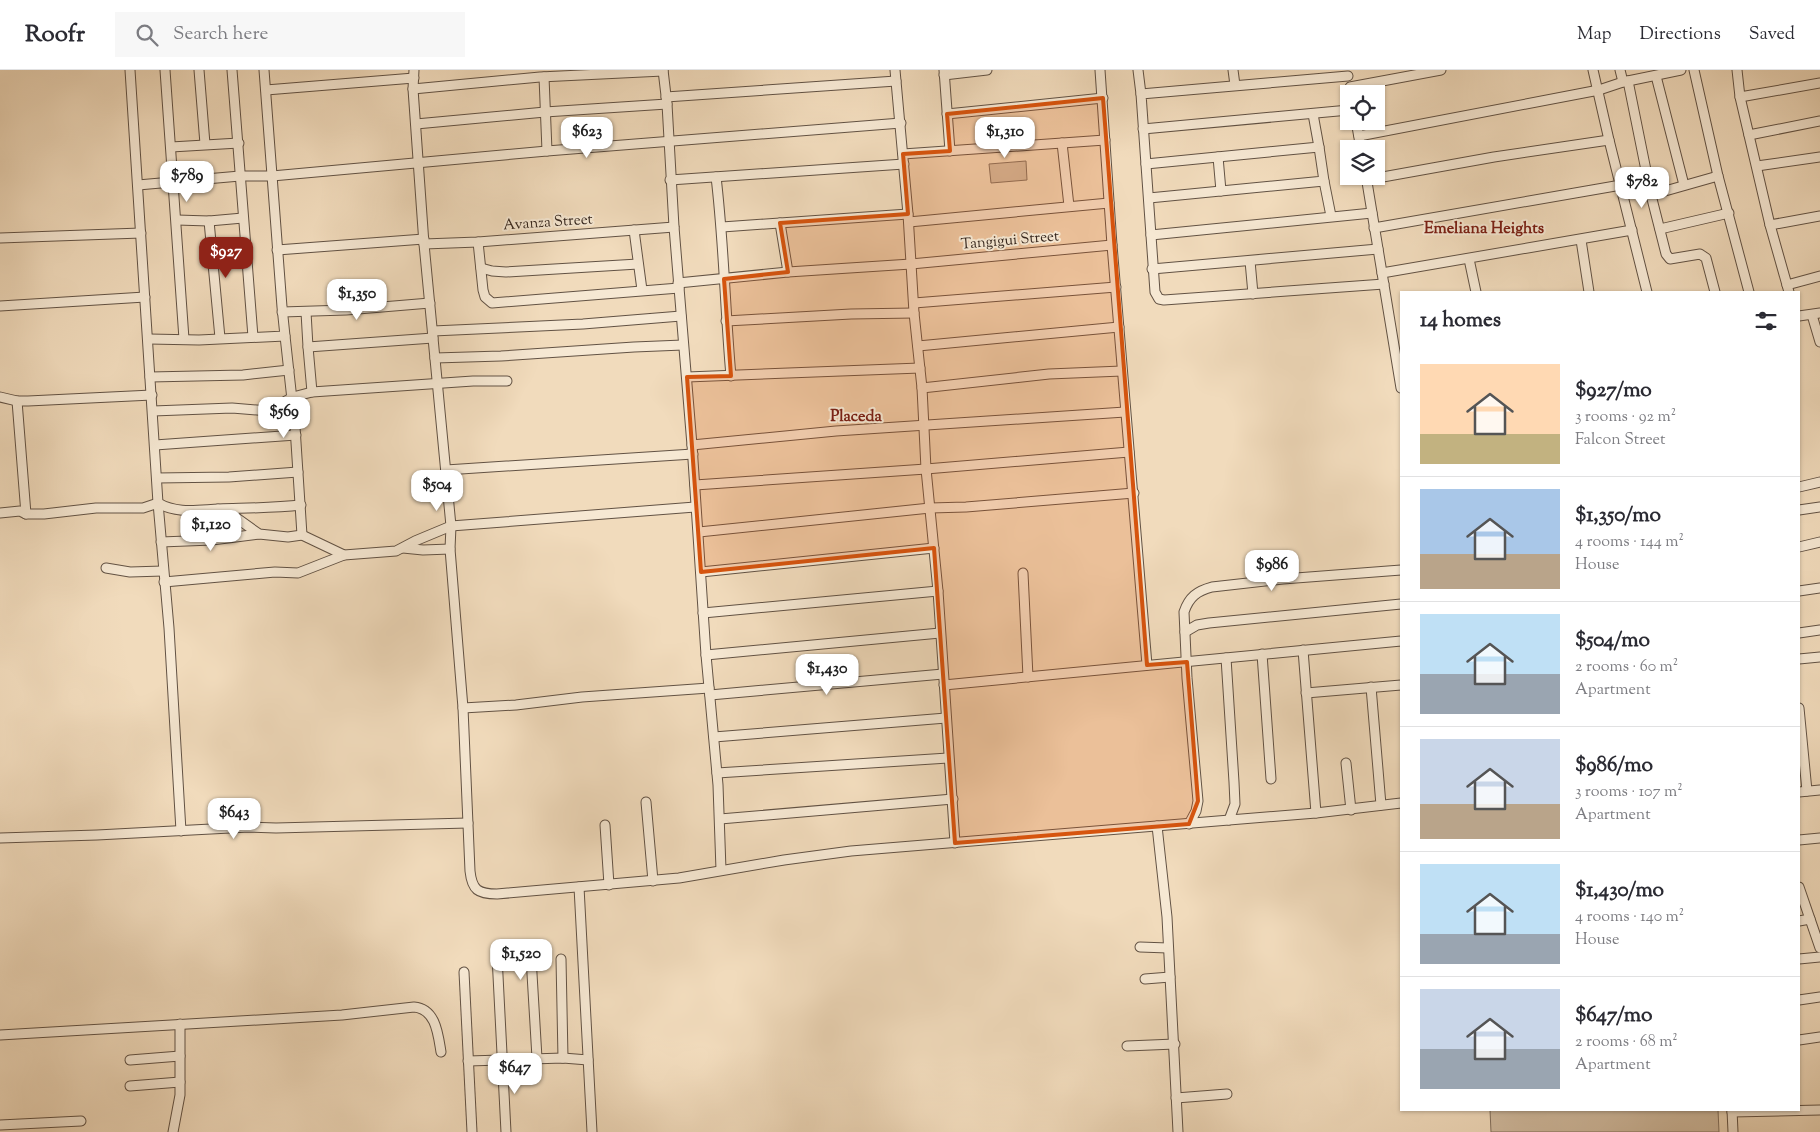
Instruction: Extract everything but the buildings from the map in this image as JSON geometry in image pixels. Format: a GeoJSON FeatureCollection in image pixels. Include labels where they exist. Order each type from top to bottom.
{"type":"FeatureCollection","features":[{"type":"Feature","properties":{"kind":"street"},"geometry":{"type":"LineString","coordinates":[[130,70],[158,504],[169,628],[181,831]]}},
{"type":"Feature","properties":{"kind":"street"},"geometry":{"type":"LineString","coordinates":[[165,70],[184,339]]}},
{"type":"Feature","properties":{"kind":"street"},"geometry":{"type":"LineString","coordinates":[[199,70],[205,144]]}},
{"type":"Feature","properties":{"kind":"street"},"geometry":{"type":"LineString","coordinates":[[232,70],[253,337]]}},
{"type":"Feature","properties":{"kind":"street"},"geometry":{"type":"LineString","coordinates":[[264,70],[282,312],[293,397],[302,535]]}},
{"type":"Feature","properties":{"kind":"street"},"geometry":{"type":"LineString","coordinates":[[515,70],[516,80]]}},
{"type":"Feature","properties":{"kind":"street"},"geometry":{"type":"LineString","coordinates":[[414,89],[516,80],[568,73],[663,70],[667,101],[670,180],[678,286],[693,450],[695,507],[699,532],[706,655],[717,773],[721,870]]}},
{"type":"Feature","properties":{"kind":"street"},"geometry":{"type":"LineString","coordinates":[[895,70],[909,218],[914,313],[922,388],[926,469],[938,592],[955,843]]}},
{"type":"Feature","properties":{"kind":"street"},"geometry":{"type":"LineString","coordinates":[[950,151],[944,72],[986,70]]}},
{"type":"Feature","properties":{"kind":"street"},"geometry":{"type":"LineString","coordinates":[[1100,70],[1125,412],[1134,493],[1147,665]]}},
{"type":"Feature","properties":{"kind":"street"},"geometry":{"type":"LineString","coordinates":[[1138,70],[1149,198],[1154,292],[1159,299],[1384,284]]}},
{"type":"Feature","properties":{"kind":"street"},"geometry":{"type":"LineString","coordinates":[[1233,70],[1235,85]]}},
{"type":"Feature","properties":{"kind":"street"},"geometry":{"type":"LineString","coordinates":[[1374,85],[1441,70]]}},
{"type":"Feature","properties":{"kind":"street"},"geometry":{"type":"LineString","coordinates":[[1593,70],[1647,291]]}},
{"type":"Feature","properties":{"kind":"street"},"geometry":{"type":"LineString","coordinates":[[1620,70],[1629,81],[1651,195],[1666,254],[1670,259],[1703,254],[1706,258],[1715,291]]}},
{"type":"Feature","properties":{"kind":"street"},"geometry":{"type":"LineString","coordinates":[[1629,81],[1635,70]]}},
{"type":"Feature","properties":{"kind":"street"},"geometry":{"type":"LineString","coordinates":[[1359,136],[1599,90],[1678,70]]}},
{"type":"Feature","properties":{"kind":"street"},"geometry":{"type":"LineString","coordinates":[[1694,70],[1718,176],[1749,291]]}},
{"type":"Feature","properties":{"kind":"street"},"geometry":{"type":"LineString","coordinates":[[1737,70],[1740,97],[1770,225],[1788,289],[1820,276]]}},
{"type":"Feature","properties":{"kind":"street"},"geometry":{"type":"LineString","coordinates":[[1141,94],[1348,73]]}},
{"type":"Feature","properties":{"kind":"street"},"geometry":{"type":"LineString","coordinates":[[266,90],[414,74],[424,241],[439,383],[450,526],[471,879],[473,885],[482,893],[497,894],[653,882],[819,854],[1351,810],[1400,802]]}},
{"type":"Feature","properties":{"kind":"street"},"geometry":{"type":"LineString","coordinates":[[1656,76],[1684,185]]}},
{"type":"Feature","properties":{"kind":"street"},"geometry":{"type":"LineString","coordinates":[[544,77],[547,150]]}},
{"type":"Feature","properties":{"kind":"street"},"geometry":{"type":"LineString","coordinates":[[416,124],[896,81]]}},
{"type":"Feature","properties":{"kind":"street"},"geometry":{"type":"LineString","coordinates":[[1740,97],[1820,83]]}},
{"type":"Feature","properties":{"kind":"street"},"geometry":{"type":"LineString","coordinates":[[947,114],[1103,98]]}},
{"type":"Feature","properties":{"kind":"street"},"geometry":{"type":"LineString","coordinates":[[1143,129],[1340,111]]}},
{"type":"Feature","properties":{"kind":"street"},"geometry":{"type":"LineString","coordinates":[[1313,114],[1331,216]]}},
{"type":"Feature","properties":{"kind":"street"},"geometry":{"type":"LineString","coordinates":[[1749,135],[1820,121]]}},
{"type":"Feature","properties":{"kind":"street"},"geometry":{"type":"LineString","coordinates":[[138,186],[174,181],[240,176],[272,176],[547,150],[901,123]]}},
{"type":"Feature","properties":{"kind":"street"},"geometry":{"type":"LineString","coordinates":[[1358,130],[1360,140]]}},
{"type":"Feature","properties":{"kind":"street"},"geometry":{"type":"LineString","coordinates":[[670,180],[904,159],[950,151],[1105,140]]}},
{"type":"Feature","properties":{"kind":"street"},"geometry":{"type":"LineString","coordinates":[[1385,175],[1609,140]]}},
{"type":"Feature","properties":{"kind":"street"},"geometry":{"type":"LineString","coordinates":[[171,147],[238,143]]}},
{"type":"Feature","properties":{"kind":"street"},"geometry":{"type":"LineString","coordinates":[[1062,143],[1069,206]]}},
{"type":"Feature","properties":{"kind":"street"},"geometry":{"type":"LineString","coordinates":[[1146,164],[1319,147]]}},
{"type":"Feature","properties":{"kind":"street"},"geometry":{"type":"LineString","coordinates":[[1218,157],[1221,191]]}},
{"type":"Feature","properties":{"kind":"street"},"geometry":{"type":"LineString","coordinates":[[1757,166],[1820,157]]}},
{"type":"Feature","properties":{"kind":"street"},"geometry":{"type":"LineString","coordinates":[[1651,195],[1718,176]]}},
{"type":"Feature","properties":{"kind":"street"},"geometry":{"type":"LineString","coordinates":[[716,177],[722,227],[726,321],[731,376]]}},
{"type":"Feature","properties":{"kind":"street"},"geometry":{"type":"LineString","coordinates":[[1149,198],[1324,180]]}},
{"type":"Feature","properties":{"kind":"street"},"geometry":{"type":"LineString","coordinates":[[1367,185],[1400,382]]}},
{"type":"Feature","properties":{"kind":"street"},"geometry":{"type":"LineString","coordinates":[[1374,228],[1621,185]]}},
{"type":"Feature","properties":{"kind":"street"},"geometry":{"type":"LineString","coordinates":[[722,227],[780,222],[909,218],[1109,203]]}},
{"type":"Feature","properties":{"kind":"street"},"geometry":{"type":"LineString","coordinates":[[1151,234],[1372,213]]}},
{"type":"Feature","properties":{"kind":"street"},"geometry":{"type":"LineString","coordinates":[[1660,229],[1728,213]]}},
{"type":"Feature","properties":{"kind":"street"},"geometry":{"type":"LineString","coordinates":[[1770,225],[1820,216]]}},
{"type":"Feature","properties":{"kind":"street"},"geometry":{"type":"LineString","coordinates":[[177,220],[209,221],[243,218]]}},
{"type":"Feature","properties":{"kind":"street"},"geometry":{"type":"LineString","coordinates":[[209,221],[220,338]]}},
{"type":"Feature","properties":{"kind":"street"},"geometry":{"type":"LineString","coordinates":[[780,222],[788,272]]}},
{"type":"Feature","properties":{"kind":"street","name":"Avanza Street"},"geometry":{"type":"LineString","coordinates":[[278,250],[424,241],[478,242],[674,226]]}},
{"type":"Feature","properties":{"kind":"street"},"geometry":{"type":"LineString","coordinates":[[634,230],[642,290]]}},
{"type":"Feature","properties":{"kind":"street"},"geometry":{"type":"LineString","coordinates":[[1382,273],[1469,260],[1632,230]]}},
{"type":"Feature","properties":{"kind":"street"},"geometry":{"type":"LineString","coordinates":[[0,238],[141,234]]}},
{"type":"Feature","properties":{"kind":"street"},"geometry":{"type":"LineString","coordinates":[[1581,240],[1589,291]]}},
{"type":"Feature","properties":{"kind":"street","name":"Tangigui Street"},"geometry":{"type":"LineString","coordinates":[[478,242],[485,297],[492,303],[642,290],[788,272],[911,264],[1112,245]]}},
{"type":"Feature","properties":{"kind":"street"},"geometry":{"type":"LineString","coordinates":[[1152,269],[1378,249]]}},
{"type":"Feature","properties":{"kind":"street"},"geometry":{"type":"LineString","coordinates":[[1469,260],[1476,291]]}},
{"type":"Feature","properties":{"kind":"street"},"geometry":{"type":"LineString","coordinates":[[1250,261],[1253,294]]}},
{"type":"Feature","properties":{"kind":"street"},"geometry":{"type":"LineString","coordinates":[[481,268],[496,272],[506,272],[638,264]]}},
{"type":"Feature","properties":{"kind":"street"},"geometry":{"type":"LineString","coordinates":[[914,304],[1116,287]]}},
{"type":"Feature","properties":{"kind":"street"},"geometry":{"type":"LineString","coordinates":[[0,306],[145,297]]}},
{"type":"Feature","properties":{"kind":"street"},"geometry":{"type":"LineString","coordinates":[[282,312],[430,303]]}},
{"type":"Feature","properties":{"kind":"street"},"geometry":{"type":"LineString","coordinates":[[306,312],[312,392]]}},
{"type":"Feature","properties":{"kind":"street"},"geometry":{"type":"LineString","coordinates":[[726,321],[852,314],[914,313]]}},
{"type":"Feature","properties":{"kind":"street"},"geometry":{"type":"LineString","coordinates":[[1800,316],[1816,314],[1820,342]]}},
{"type":"Feature","properties":{"kind":"street"},"geometry":{"type":"LineString","coordinates":[[308,347],[433,334],[681,316]]}},
{"type":"Feature","properties":{"kind":"street"},"geometry":{"type":"LineString","coordinates":[[918,346],[1119,327]]}},
{"type":"Feature","properties":{"kind":"street"},"geometry":{"type":"LineString","coordinates":[[148,339],[199,340],[285,336]]}},
{"type":"Feature","properties":{"kind":"street"},"geometry":{"type":"LineString","coordinates":[[435,358],[683,345]]}},
{"type":"Feature","properties":{"kind":"street"},"geometry":{"type":"LineString","coordinates":[[687,377],[920,368]]}},
{"type":"Feature","properties":{"kind":"street"},"geometry":{"type":"LineString","coordinates":[[150,377],[243,376],[289,370]]}},
{"type":"Feature","properties":{"kind":"street"},"geometry":{"type":"LineString","coordinates":[[922,388],[1049,374],[1122,371]]}},
{"type":"Feature","properties":{"kind":"street"},"geometry":{"type":"LineString","coordinates":[[153,411],[232,408],[268,411],[293,397],[312,392],[439,383],[508,381]]}},
{"type":"Feature","properties":{"kind":"street"},"geometry":{"type":"LineString","coordinates":[[0,397],[17,401],[152,395]]}},
{"type":"Feature","properties":{"kind":"street"},"geometry":{"type":"LineString","coordinates":[[17,401],[26,514]]}},
{"type":"Feature","properties":{"kind":"street"},"geometry":{"type":"LineString","coordinates":[[446,470],[693,450],[836,431],[1125,412]]}},
{"type":"Feature","properties":{"kind":"street"},"geometry":{"type":"LineString","coordinates":[[155,445],[296,436]]}},
{"type":"Feature","properties":{"kind":"street"},"geometry":{"type":"LineString","coordinates":[[694,485],[926,469],[1129,452]]}},
{"type":"Feature","properties":{"kind":"street"},"geometry":{"type":"LineString","coordinates":[[157,478],[229,477],[298,472]]}},
{"type":"Feature","properties":{"kind":"street"},"geometry":{"type":"LineString","coordinates":[[1800,487],[1820,482]]}},
{"type":"Feature","properties":{"kind":"street"},"geometry":{"type":"LineString","coordinates":[[699,532],[930,508],[966,507],[1134,493]]}},
{"type":"Feature","properties":{"kind":"street"},"geometry":{"type":"LineString","coordinates":[[0,513],[20,511],[26,514],[44,514],[96,508],[143,508],[158,504],[175,510],[259,509],[301,505]]}},
{"type":"Feature","properties":{"kind":"street"},"geometry":{"type":"LineString","coordinates":[[404,548],[414,541],[450,526],[695,507]]}},
{"type":"Feature","properties":{"kind":"street"},"geometry":{"type":"LineString","coordinates":[[1800,510],[1820,507]]}},
{"type":"Feature","properties":{"kind":"street"},"geometry":{"type":"LineString","coordinates":[[218,509],[238,519],[259,534]]}},
{"type":"Feature","properties":{"kind":"street"},"geometry":{"type":"LineString","coordinates":[[161,542],[212,540],[259,534],[288,537],[302,535],[344,554]]}},
{"type":"Feature","properties":{"kind":"street"},"geometry":{"type":"LineString","coordinates":[[1800,546],[1820,542]]}},
{"type":"Feature","properties":{"kind":"street"},"geometry":{"type":"LineString","coordinates":[[164,582],[275,572],[298,573],[344,554],[386,552],[404,548],[423,550],[450,549]]}},
{"type":"Feature","properties":{"kind":"street"},"geometry":{"type":"LineString","coordinates":[[700,572],[934,548]]}},
{"type":"Feature","properties":{"kind":"street"},"geometry":{"type":"LineString","coordinates":[[106,568],[130,572],[163,571]]}},
{"type":"Feature","properties":{"kind":"street"},"geometry":{"type":"LineString","coordinates":[[1190,824],[1198,801],[1184,612],[1186,604],[1192,596],[1202,590],[1283,579],[1400,570]]}},
{"type":"Feature","properties":{"kind":"street"},"geometry":{"type":"LineString","coordinates":[[1022,574],[1028,677]]}},
{"type":"Feature","properties":{"kind":"street"},"geometry":{"type":"LineString","coordinates":[[1800,591],[1820,588]]}},
{"type":"Feature","properties":{"kind":"street"},"geometry":{"type":"LineString","coordinates":[[704,613],[938,592]]}},
{"type":"Feature","properties":{"kind":"street"},"geometry":{"type":"LineString","coordinates":[[1185,632],[1197,625],[1208,623],[1400,604]]}},
{"type":"Feature","properties":{"kind":"street"},"geometry":{"type":"LineString","coordinates":[[1800,633],[1820,630]]}},
{"type":"Feature","properties":{"kind":"street"},"geometry":{"type":"LineString","coordinates":[[706,655],[940,633]]}},
{"type":"Feature","properties":{"kind":"street"},"geometry":{"type":"LineString","coordinates":[[944,685],[1400,641]]}},
{"type":"Feature","properties":{"kind":"street"},"geometry":{"type":"LineString","coordinates":[[1303,650],[1316,813]]}},
{"type":"Feature","properties":{"kind":"street"},"geometry":{"type":"LineString","coordinates":[[1262,654],[1272,779]]}},
{"type":"Feature","properties":{"kind":"street"},"geometry":{"type":"LineString","coordinates":[[1800,659],[1820,657]]}},
{"type":"Feature","properties":{"kind":"street"},"geometry":{"type":"LineString","coordinates":[[1226,658],[1235,797],[1233,812],[1229,820]]}},
{"type":"Feature","properties":{"kind":"street"},"geometry":{"type":"LineString","coordinates":[[462,708],[516,706],[582,697],[709,691],[943,674]]}},
{"type":"Feature","properties":{"kind":"street"},"geometry":{"type":"LineString","coordinates":[[1306,693],[1400,685]]}},
{"type":"Feature","properties":{"kind":"street"},"geometry":{"type":"LineString","coordinates":[[1372,687],[1381,805]]}},
{"type":"Feature","properties":{"kind":"street"},"geometry":{"type":"LineString","coordinates":[[714,737],[946,718]]}},
{"type":"Feature","properties":{"kind":"street"},"geometry":{"type":"LineString","coordinates":[[1800,730],[1803,791],[1820,790]]}},
{"type":"Feature","properties":{"kind":"street"},"geometry":{"type":"LineString","coordinates":[[717,773],[948,758]]}},
{"type":"Feature","properties":{"kind":"street"},"geometry":{"type":"LineString","coordinates":[[1346,764],[1351,810]]}},
{"type":"Feature","properties":{"kind":"street"},"geometry":{"type":"LineString","coordinates":[[720,819],[953,799]]}},
{"type":"Feature","properties":{"kind":"street"},"geometry":{"type":"LineString","coordinates":[[646,802],[653,882]]}},
{"type":"Feature","properties":{"kind":"street"},"geometry":{"type":"LineString","coordinates":[[0,838],[249,827],[268,829],[468,823]]}},
{"type":"Feature","properties":{"kind":"street"},"geometry":{"type":"LineString","coordinates":[[605,825],[609,885]]}},
{"type":"Feature","properties":{"kind":"street"},"geometry":{"type":"LineString","coordinates":[[1157,826],[1167,917],[1175,1044],[1178,1132]]}},
{"type":"Feature","properties":{"kind":"street"},"geometry":{"type":"LineString","coordinates":[[1800,840],[1820,838]]}},
{"type":"Feature","properties":{"kind":"street"},"geometry":{"type":"LineString","coordinates":[[579,887],[592,1132]]}},
{"type":"Feature","properties":{"kind":"street"},"geometry":{"type":"LineString","coordinates":[[1800,890],[1820,948]]}},
{"type":"Feature","properties":{"kind":"street"},"geometry":{"type":"LineString","coordinates":[[1800,921],[1810,919]]}},
{"type":"Feature","properties":{"kind":"street"},"geometry":{"type":"LineString","coordinates":[[1140,947],[1168,948]]}},
{"type":"Feature","properties":{"kind":"street"},"geometry":{"type":"LineString","coordinates":[[496,956],[506,1132]]}},
{"type":"Feature","properties":{"kind":"street"},"geometry":{"type":"LineString","coordinates":[[531,957],[537,1058]]}},
{"type":"Feature","properties":{"kind":"street"},"geometry":{"type":"LineString","coordinates":[[1800,959],[1820,957]]}},
{"type":"Feature","properties":{"kind":"street"},"geometry":{"type":"LineString","coordinates":[[561,959],[563,1058]]}},
{"type":"Feature","properties":{"kind":"street"},"geometry":{"type":"LineString","coordinates":[[464,972],[472,1132]]}},
{"type":"Feature","properties":{"kind":"street"},"geometry":{"type":"LineString","coordinates":[[1145,979],[1170,977]]}},
{"type":"Feature","properties":{"kind":"street"},"geometry":{"type":"LineString","coordinates":[[1800,1000],[1820,997]]}},
{"type":"Feature","properties":{"kind":"street"},"geometry":{"type":"LineString","coordinates":[[0,1035],[342,1015],[420,1008],[428,1014],[436,1025],[441,1052]]}},
{"type":"Feature","properties":{"kind":"street"},"geometry":{"type":"LineString","coordinates":[[173,1132],[179,1103],[180,1024]]}},
{"type":"Feature","properties":{"kind":"street"},"geometry":{"type":"LineString","coordinates":[[1800,1040],[1820,1038]]}},
{"type":"Feature","properties":{"kind":"street"},"geometry":{"type":"LineString","coordinates":[[1127,1046],[1175,1044]]}},
{"type":"Feature","properties":{"kind":"street"},"geometry":{"type":"LineString","coordinates":[[130,1060],[180,1056]]}},
{"type":"Feature","properties":{"kind":"street"},"geometry":{"type":"LineString","coordinates":[[468,1061],[537,1058],[588,1060]]}},
{"type":"Feature","properties":{"kind":"street"},"geometry":{"type":"LineString","coordinates":[[130,1086],[180,1082]]}},
{"type":"Feature","properties":{"kind":"street"},"geometry":{"type":"LineString","coordinates":[[1176,1098],[1227,1094]]}},
{"type":"Feature","properties":{"kind":"street"},"geometry":{"type":"LineString","coordinates":[[1800,1110],[1820,1110]]}},
{"type":"Feature","properties":{"kind":"street"},"geometry":{"type":"LineString","coordinates":[[1732,1111],[1733,1132]]}},
{"type":"Feature","properties":{"kind":"street"},"geometry":{"type":"LineString","coordinates":[[0,1125],[82,1121]]}},
{"type":"Feature","properties":{"kind":"highlighted area"},"geometry":{"type":"Polygon","coordinates":[[[1103,98],[1147,665],[1187,662],[1198,801],[1189,824],[955,843],[934,548],[701,572],[687,377],[731,376],[724,279],[788,272],[780,223],[908,214],[903,154],[950,151],[947,114],[1103,98]]]}},
{"type":"Feature","properties":{"kind":"shaded area"},"geometry":{"type":"Polygon","coordinates":[[[1026,161],[1027,180],[991,183],[989,164],[1026,161]]]}},
{"type":"Feature","properties":{"kind":"shaded area"},"geometry":{"type":"Polygon","coordinates":[[[1490,1111],[1718,1111],[1719,1132],[1491,1132],[1490,1111]]]}},
{"type":"Feature","properties":{"kind":"district","name":"Emeliana Heights"},"geometry":{"type":"Point","coordinates":[1484,229]}},
{"type":"Feature","properties":{"kind":"district","name":"Placeda"},"geometry":{"type":"Point","coordinates":[856,417]}}]}
